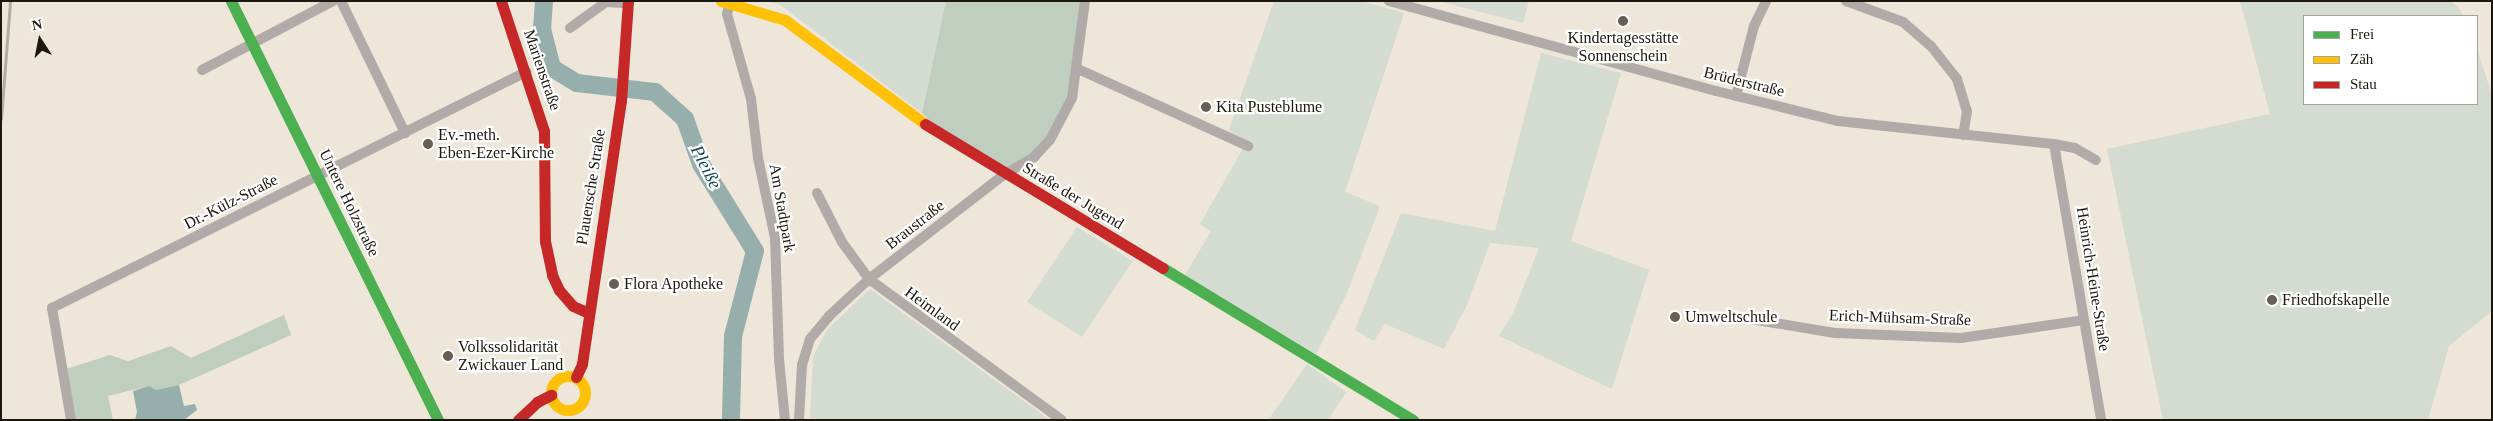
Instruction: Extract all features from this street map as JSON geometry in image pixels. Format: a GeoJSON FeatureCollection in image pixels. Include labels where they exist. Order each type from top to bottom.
{"type":"FeatureCollection","features":[{"type":"Feature","properties":{"kind":"street","name":"Untere Holzstraße"},"geometry":{"type":"LineString","coordinates":[[231,1],[438,420]]}},
{"type":"Feature","properties":{"kind":"street"},"geometry":{"type":"LineString","coordinates":[[202,70],[333,1]]}},
{"type":"Feature","properties":{"kind":"street"},"geometry":{"type":"LineString","coordinates":[[341,1],[405,133]]}},
{"type":"Feature","properties":{"kind":"street","name":"Marienstraße"},"geometry":{"type":"LineString","coordinates":[[501,1],[544,130],[544,241],[552,275],[559,290],[573,306],[589,313]]}},
{"type":"Feature","properties":{"kind":"street","name":"Braustraße"},"geometry":{"type":"LineString","coordinates":[[799,420],[802,365],[810,339],[828,316],[869,279],[1004,174],[1034,157],[1050,140],[1072,98],[1078,70],[1079,29],[1085,1]]}},
{"type":"Feature","properties":{"kind":"street","name":"Brüderstraße"},"geometry":{"type":"LineString","coordinates":[[1390,1],[1736,96],[1838,121],[2054,144],[2075,148],[2096,160]]}},
{"type":"Feature","properties":{"kind":"street"},"geometry":{"type":"LineString","coordinates":[[1754,1],[1758,12]]}},
{"type":"Feature","properties":{"kind":"street"},"geometry":{"type":"LineString","coordinates":[[1736,96],[1758,12],[1766,1]]}},
{"type":"Feature","properties":{"kind":"street"},"geometry":{"type":"LineString","coordinates":[[1846,1],[1903,22],[1931,46],[1957,79],[1967,111],[1963,135]]}},
{"type":"Feature","properties":{"kind":"street"},"geometry":{"type":"LineString","coordinates":[[570,28],[606,2],[628,2]]}},
{"type":"Feature","properties":{"kind":"street","name":"Plauensche Straße"},"geometry":{"type":"LineString","coordinates":[[576,377],[582,364],[621,101],[628,2]]}},
{"type":"Feature","properties":{"kind":"street","name":"Straße der Jugend"},"geometry":{"type":"LineString","coordinates":[[725,3],[785,20],[911,115],[1004,174],[1413,420]]}},
{"type":"Feature","properties":{"kind":"street","name":"Am Stadtpark"},"geometry":{"type":"LineString","coordinates":[[725,3],[751,99],[758,158],[775,238],[779,359],[784,420]]}},
{"type":"Feature","properties":{"kind":"street"},"geometry":{"type":"LineString","coordinates":[[1078,70],[1248,146]]}},
{"type":"Feature","properties":{"kind":"street","name":"Dr.-Külz-Straße"},"geometry":{"type":"LineString","coordinates":[[72,420],[52,308],[526,72]]}},
{"type":"Feature","properties":{"kind":"street","name":"Heinrich-Heine-Straße"},"geometry":{"type":"LineString","coordinates":[[2054,144],[2101,420]]}},
{"type":"Feature","properties":{"kind":"street","name":"Heimland"},"geometry":{"type":"LineString","coordinates":[[818,193],[842,242],[869,279],[1062,420]]}},
{"type":"Feature","properties":{"kind":"street","name":"Erich-Mühsam-Straße"},"geometry":{"type":"LineString","coordinates":[[1745,318],[1835,333],[1961,338],[2084,320]]}},
{"type":"Feature","properties":{"kind":"street"},"geometry":{"type":"LineString","coordinates":[[518,420],[537,402],[551,395],[556,380],[566,375],[576,377],[586,392],[583,403],[575,415],[557,406],[551,395]]}},
{"type":"Feature","properties":{"kind":"shaded area"},"geometry":{"type":"Polygon","coordinates":[[[766,1],[946,1],[922,113],[779,4],[766,1]]]}},
{"type":"Feature","properties":{"kind":"shaded area"},"geometry":{"type":"Polygon","coordinates":[[[1274,1],[1361,1],[1404,13],[1345,192],[1380,206],[1347,293],[1316,354],[1184,276],[1211,232],[1200,224],[1245,145],[1229,130],[1274,1]]]}},
{"type":"Feature","properties":{"kind":"shaded area"},"geometry":{"type":"Polygon","coordinates":[[[1439,1],[1529,1],[1523,23],[1439,1]]]}},
{"type":"Feature","properties":{"kind":"shaded area"},"geometry":{"type":"Polygon","coordinates":[[[2240,1],[2449,1],[2458,7],[2462,15],[2303,15],[2303,105],[2478,105],[2478,52],[2492,95],[2492,311],[2449,346],[2428,420],[2163,420],[2107,149],[2270,114],[2240,1]]]}},
{"type":"Feature","properties":{"kind":"shaded area"},"geometry":{"type":"Polygon","coordinates":[[[1541,53],[1621,73],[1571,241],[1649,270],[1612,389],[1499,336],[1514,311],[1539,248],[1490,243],[1467,305],[1444,349],[1385,324],[1374,341],[1355,330],[1401,213],[1495,231],[1541,53]]]}},
{"type":"Feature","properties":{"kind":"shaded area"},"geometry":{"type":"Polygon","coordinates":[[[1077,227],[1133,261],[1082,337],[1027,302],[1077,227]]]}},
{"type":"Feature","properties":{"kind":"shaded area"},"geometry":{"type":"Polygon","coordinates":[[[870,289],[1050,420],[810,420],[813,357],[827,330],[870,289]]]}},
{"type":"Feature","properties":{"kind":"shaded area"},"geometry":{"type":"Polygon","coordinates":[[[1307,364],[1346,392],[1328,420],[1268,420],[1307,364]]]}},
{"type":"Feature","properties":{"kind":"green space"},"geometry":{"type":"Polygon","coordinates":[[[946,1],[1085,1],[1078,69],[1050,140],[1005,174],[943,135],[922,113],[946,1]]]}},
{"type":"Feature","properties":{"kind":"green space"},"geometry":{"type":"Polygon","coordinates":[[[284,315],[291,335],[179,385],[156,390],[149,386],[108,396],[113,420],[71,420],[63,370],[110,355],[128,361],[171,346],[191,358],[284,315]]]}},
{"type":"Feature","properties":{"kind":"water"},"geometry":{"type":"Polygon","coordinates":[[[179,385],[184,406],[195,404],[197,410],[184,420],[135,420],[137,412],[133,391],[149,386],[156,390],[179,385]]]}},
{"type":"Feature","properties":{"kind":"waterway","name":"Pleiße"},"geometry":{"type":"LineString","coordinates":[[544,1],[542,29],[552,68],[577,83],[655,92],[685,119],[701,164],[755,251],[733,336],[731,420]]}},
{"type":"Feature","properties":{"kind":"railway"},"geometry":{"type":"LineString","coordinates":[[1,119],[10,1]]}},
{"type":"Feature","properties":{"kind":"traffic: fast"},"geometry":{"type":"LineString","coordinates":[[231,1],[438,420]]}},
{"type":"Feature","properties":{"kind":"traffic: fast"},"geometry":{"type":"LineString","coordinates":[[1163,268],[1413,420]]}},
{"type":"Feature","properties":{"kind":"traffic: slow"},"geometry":{"type":"LineString","coordinates":[[721,1],[785,20],[925,124]]}},
{"type":"Feature","properties":{"kind":"traffic: slow"},"geometry":{"type":"LineString","coordinates":[[568,376],[575,377],[580,381],[584,386],[585,393],[584,400],[580,405],[575,409],[568,410],[561,409],[556,405],[552,400],[551,393],[552,386],[556,381],[561,377],[568,376]]}},
{"type":"Feature","properties":{"kind":"traffic: jam"},"geometry":{"type":"LineString","coordinates":[[501,1],[544,131],[545,241],[552,275],[559,290],[573,306],[589,313]]}},
{"type":"Feature","properties":{"kind":"traffic: jam"},"geometry":{"type":"LineString","coordinates":[[576,377],[582,364],[621,101],[628,1]]}},
{"type":"Feature","properties":{"kind":"traffic: jam"},"geometry":{"type":"LineString","coordinates":[[925,124],[1163,268]]}},
{"type":"Feature","properties":{"kind":"traffic: jam"},"geometry":{"type":"LineString","coordinates":[[518,420],[537,402],[551,395]]}},
{"type":"Feature","properties":{"kind":"place","name":"Kindertagesstätte Sonnenschein"},"geometry":{"type":"Point","coordinates":[1623,21]}},
{"type":"Feature","properties":{"kind":"place","name":"Kita Pusteblume"},"geometry":{"type":"Point","coordinates":[1206,107]}},
{"type":"Feature","properties":{"kind":"place","name":"Ev.-meth. Eben-Ezer-Kirche"},"geometry":{"type":"Point","coordinates":[428,144]}},
{"type":"Feature","properties":{"kind":"place","name":"Flora Apotheke"},"geometry":{"type":"Point","coordinates":[614,284]}},
{"type":"Feature","properties":{"kind":"place","name":"Friedhofskapelle"},"geometry":{"type":"Point","coordinates":[2272,300]}},
{"type":"Feature","properties":{"kind":"place","name":"Umweltschule"},"geometry":{"type":"Point","coordinates":[1675,317]}},
{"type":"Feature","properties":{"kind":"place","name":"Volkssolidarität Zwickauer Land"},"geometry":{"type":"Point","coordinates":[448,356]}}]}
